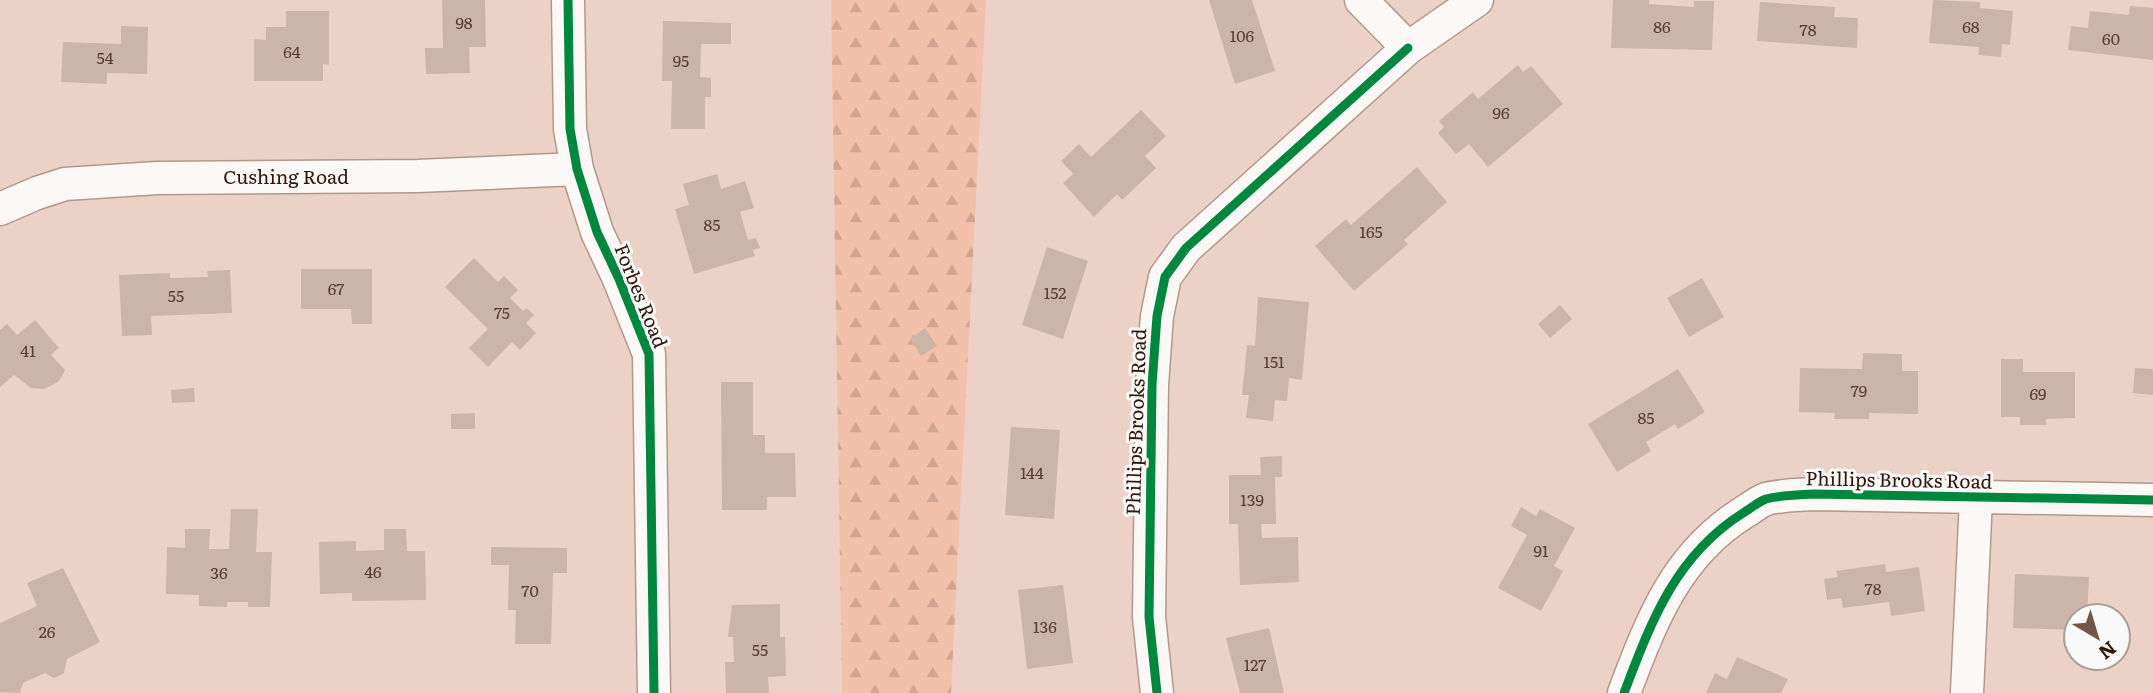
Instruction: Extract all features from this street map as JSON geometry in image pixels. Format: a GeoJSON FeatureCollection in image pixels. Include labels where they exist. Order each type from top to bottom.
{"type":"FeatureCollection","features":[{"type":"Feature","properties":{"kind":"street","name":"Forbes Road"},"geometry":{"type":"LineString","coordinates":[[568,0],[570,129],[577,169],[597,232],[649,354],[654,693]]}},
{"type":"Feature","properties":{"kind":"street"},"geometry":{"type":"LineString","coordinates":[[1361,0],[1408,48]]}},
{"type":"Feature","properties":{"kind":"street","name":"Phillips Brooks Road"},"geometry":{"type":"LineString","coordinates":[[1157,693],[1149,617],[1152,385],[1157,316],[1165,277],[1186,248],[1408,48],[1477,0]]}},
{"type":"Feature","properties":{"kind":"street","name":"Cushing Road"},"geometry":{"type":"LineString","coordinates":[[0,209],[65,184],[157,178],[418,176],[577,169]]}},
{"type":"Feature","properties":{"kind":"street","name":"Phillips Brooks Road"},"geometry":{"type":"LineString","coordinates":[[1624,693],[1652,621],[1669,587],[1696,553],[1723,526],[1765,499],[1814,494],[2153,500]]}},
{"type":"Feature","properties":{"kind":"street"},"geometry":{"type":"LineString","coordinates":[[1967,693],[1976,498]]}},
{"type":"Feature","properties":{"kind":"green space"},"geometry":{"type":"Polygon","coordinates":[[[831,0],[986,0],[951,693],[842,693],[831,0]]]}},
{"type":"Feature","properties":{"kind":"building"},"geometry":{"type":"Polygon","coordinates":[[[442,0],[485,0],[486,47],[469,47],[470,73],[426,74],[425,48],[443,48],[442,0]]]}},
{"type":"Feature","properties":{"kind":"building"},"geometry":{"type":"Polygon","coordinates":[[[1209,0],[1252,0],[1275,71],[1235,84],[1209,0]]]}},
{"type":"Feature","properties":{"kind":"building"},"geometry":{"type":"Polygon","coordinates":[[[1613,0],[1649,0],[1649,4],[1694,7],[1694,1],[1714,1],[1712,50],[1611,48],[1613,0]]]}},
{"type":"Feature","properties":{"kind":"building"},"geometry":{"type":"Polygon","coordinates":[[[1933,0],[1980,2],[1980,8],[2013,11],[2010,45],[2002,44],[2001,57],[1978,55],[1979,47],[1929,43],[1933,0]]]}},
{"type":"Feature","properties":{"kind":"building"},"geometry":{"type":"Polygon","coordinates":[[[1760,2],[1835,7],[1834,17],[1858,18],[1857,48],[1757,41],[1760,2]]]}},
{"type":"Feature","properties":{"kind":"building"},"geometry":{"type":"Polygon","coordinates":[[[2130,6],[2153,8],[2153,60],[2068,50],[2071,26],[2088,28],[2090,11],[2129,15],[2130,6]]]}},
{"type":"Feature","properties":{"kind":"building"},"geometry":{"type":"Polygon","coordinates":[[[286,11],[329,11],[329,65],[323,64],[323,81],[254,81],[254,39],[266,40],[266,27],[286,27],[286,11]]]}},
{"type":"Feature","properties":{"kind":"building"},"geometry":{"type":"Polygon","coordinates":[[[663,21],[731,23],[731,44],[701,44],[700,77],[711,78],[711,97],[705,97],[705,129],[671,129],[672,81],[662,81],[663,21]]]}},
{"type":"Feature","properties":{"kind":"building"},"geometry":{"type":"Polygon","coordinates":[[[121,26],[148,27],[147,74],[107,73],[107,84],[61,82],[63,42],[121,44],[121,26]]]}},
{"type":"Feature","properties":{"kind":"building"},"geometry":{"type":"Polygon","coordinates":[[[1518,65],[1523,72],[1531,66],[1563,104],[1488,167],[1469,144],[1456,154],[1438,133],[1444,127],[1439,121],[1473,92],[1478,99],[1518,65]]]}},
{"type":"Feature","properties":{"kind":"building"},"geometry":{"type":"Polygon","coordinates":[[[1141,110],[1166,136],[1145,156],[1156,168],[1122,200],[1117,194],[1094,217],[1063,183],[1073,174],[1061,161],[1079,144],[1091,157],[1141,110]]]}},
{"type":"Feature","properties":{"kind":"building"},"geometry":{"type":"Polygon","coordinates":[[[1417,167],[1447,202],[1404,240],[1408,244],[1354,291],[1315,246],[1346,219],[1351,225],[1417,167]]]}},
{"type":"Feature","properties":{"kind":"building"},"geometry":{"type":"Polygon","coordinates":[[[717,174],[721,189],[745,181],[754,208],[740,212],[748,240],[756,238],[760,248],[753,250],[755,256],[694,274],[675,209],[689,205],[683,184],[717,174]]]}},
{"type":"Feature","properties":{"kind":"building"},"geometry":{"type":"Polygon","coordinates":[[[1047,247],[1088,261],[1063,339],[1022,325],[1047,247]]]}},
{"type":"Feature","properties":{"kind":"building"},"geometry":{"type":"Polygon","coordinates":[[[474,258],[498,282],[504,276],[518,290],[510,298],[523,311],[527,308],[534,315],[526,323],[536,333],[520,350],[512,342],[488,367],[469,348],[488,329],[445,287],[474,258]]]}},
{"type":"Feature","properties":{"kind":"building"},"geometry":{"type":"Polygon","coordinates":[[[301,269],[372,269],[372,324],[352,324],[351,309],[301,309],[301,269]]]}},
{"type":"Feature","properties":{"kind":"building"},"geometry":{"type":"Polygon","coordinates":[[[230,270],[232,313],[151,316],[152,335],[122,336],[119,275],[170,273],[170,278],[208,277],[207,271],[230,270]]]}},
{"type":"Feature","properties":{"kind":"building"},"geometry":{"type":"Polygon","coordinates":[[[1702,278],[1724,317],[1689,337],[1667,298],[1702,278]]]}},
{"type":"Feature","properties":{"kind":"building"},"geometry":{"type":"Polygon","coordinates":[[[1258,297],[1309,302],[1302,380],[1289,378],[1287,401],[1275,400],[1273,421],[1246,418],[1249,395],[1242,395],[1247,345],[1255,346],[1258,297]]]}},
{"type":"Feature","properties":{"kind":"building"},"geometry":{"type":"Polygon","coordinates":[[[1560,305],[1572,319],[1550,338],[1538,324],[1560,305]]]}},
{"type":"Feature","properties":{"kind":"building"},"geometry":{"type":"Polygon","coordinates":[[[35,320],[59,348],[51,355],[65,370],[62,376],[58,382],[44,389],[31,388],[14,375],[0,387],[0,330],[7,324],[17,335],[35,320]]]}},
{"type":"Feature","properties":{"kind":"building"},"geometry":{"type":"Polygon","coordinates":[[[925,328],[937,346],[921,356],[910,339],[925,328]]]}},
{"type":"Feature","properties":{"kind":"building"},"geometry":{"type":"Polygon","coordinates":[[[1863,353],[1902,354],[1902,371],[1918,371],[1918,414],[1869,413],[1869,419],[1834,419],[1835,413],[1799,412],[1800,368],[1862,369],[1863,353]]]}},
{"type":"Feature","properties":{"kind":"building"},"geometry":{"type":"Polygon","coordinates":[[[2001,359],[2023,359],[2023,372],[2075,372],[2075,418],[2046,419],[2046,425],[2020,425],[2020,417],[2001,417],[2001,359]]]}},
{"type":"Feature","properties":{"kind":"building"},"geometry":{"type":"Polygon","coordinates":[[[2135,368],[2153,369],[2153,395],[2133,393],[2135,368]]]}},
{"type":"Feature","properties":{"kind":"building"},"geometry":{"type":"Polygon","coordinates":[[[1678,369],[1705,412],[1678,429],[1675,424],[1646,442],[1651,451],[1617,472],[1588,424],[1678,369]]]}},
{"type":"Feature","properties":{"kind":"building"},"geometry":{"type":"Polygon","coordinates":[[[721,382],[753,382],[753,435],[765,435],[765,453],[795,453],[796,497],[767,497],[767,510],[722,510],[721,382]]]}},
{"type":"Feature","properties":{"kind":"building"},"geometry":{"type":"Polygon","coordinates":[[[194,388],[195,402],[172,403],[171,390],[194,388]]]}},
{"type":"Feature","properties":{"kind":"building"},"geometry":{"type":"Polygon","coordinates":[[[475,413],[475,429],[451,429],[451,414],[475,413]]]}},
{"type":"Feature","properties":{"kind":"building"},"geometry":{"type":"Polygon","coordinates":[[[1011,427],[1060,430],[1054,519],[1005,515],[1011,427]]]}},
{"type":"Feature","properties":{"kind":"building"},"geometry":{"type":"Polygon","coordinates":[[[1282,456],[1282,477],[1275,477],[1276,524],[1261,524],[1262,538],[1298,537],[1299,582],[1240,585],[1238,524],[1229,524],[1229,475],[1261,475],[1260,457],[1282,456]]]}},
{"type":"Feature","properties":{"kind":"building"},"geometry":{"type":"Polygon","coordinates":[[[1521,507],[1536,516],[1540,509],[1575,528],[1554,566],[1563,571],[1541,611],[1498,588],[1527,535],[1511,526],[1521,507]]]}},
{"type":"Feature","properties":{"kind":"building"},"geometry":{"type":"Polygon","coordinates":[[[231,509],[258,509],[256,552],[272,552],[270,607],[248,607],[248,602],[227,602],[227,607],[199,606],[199,595],[166,594],[167,547],[185,548],[185,529],[210,529],[209,549],[229,549],[231,509]]]}},
{"type":"Feature","properties":{"kind":"building"},"geometry":{"type":"Polygon","coordinates":[[[384,529],[406,529],[407,551],[425,551],[426,600],[352,601],[352,593],[320,594],[319,542],[356,541],[356,551],[384,550],[384,529]]]}},
{"type":"Feature","properties":{"kind":"building"},"geometry":{"type":"Polygon","coordinates":[[[491,547],[567,548],[567,573],[553,573],[551,644],[515,644],[516,610],[508,610],[509,565],[491,565],[491,547]]]}},
{"type":"Feature","properties":{"kind":"building"},"geometry":{"type":"Polygon","coordinates":[[[1885,564],[1886,572],[1919,567],[1925,611],[1891,616],[1889,602],[1843,608],[1841,598],[1827,600],[1824,579],[1838,577],[1836,571],[1885,564]]]}},
{"type":"Feature","properties":{"kind":"building"},"geometry":{"type":"Polygon","coordinates":[[[63,568],[100,642],[67,659],[64,673],[54,678],[45,673],[23,683],[20,693],[0,692],[0,623],[37,606],[27,583],[63,568]]]}},
{"type":"Feature","properties":{"kind":"building"},"geometry":{"type":"Polygon","coordinates":[[[2015,574],[2089,577],[2088,602],[2062,602],[2062,630],[2013,628],[2015,574]]]}},
{"type":"Feature","properties":{"kind":"building"},"geometry":{"type":"Polygon","coordinates":[[[1063,585],[1073,663],[1027,669],[1018,590],[1063,585]]]}},
{"type":"Feature","properties":{"kind":"building"},"geometry":{"type":"Polygon","coordinates":[[[780,604],[780,637],[785,637],[786,676],[768,677],[769,693],[726,693],[725,662],[734,662],[733,637],[728,637],[732,605],[780,604]]]}},
{"type":"Feature","properties":{"kind":"building"},"geometry":{"type":"Polygon","coordinates":[[[1269,628],[1284,693],[1240,693],[1226,638],[1269,628]]]}},
{"type":"Feature","properties":{"kind":"building"},"geometry":{"type":"Polygon","coordinates":[[[1737,657],[1788,679],[1781,693],[1706,693],[1715,673],[1727,679],[1737,657]]]}},
{"type":"Feature","properties":{"kind":"cycle path"},"geometry":{"type":"LineString","coordinates":[[568,0],[570,129],[577,169],[597,232],[649,354],[654,693]]}},
{"type":"Feature","properties":{"kind":"cycle path"},"geometry":{"type":"LineString","coordinates":[[1157,693],[1149,617],[1152,385],[1157,316],[1165,277],[1186,248],[1408,48]]}},
{"type":"Feature","properties":{"kind":"cycle path"},"geometry":{"type":"LineString","coordinates":[[1624,693],[1644,641],[1683,570],[1719,530],[1766,499],[1814,494],[2153,500]]}}]}
